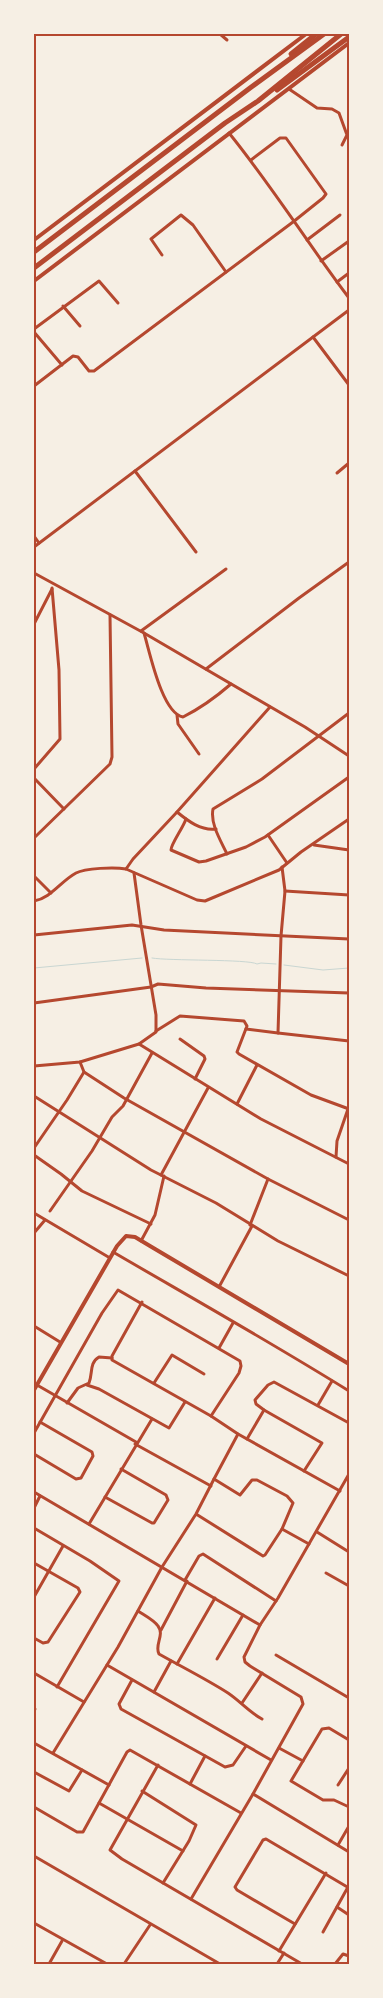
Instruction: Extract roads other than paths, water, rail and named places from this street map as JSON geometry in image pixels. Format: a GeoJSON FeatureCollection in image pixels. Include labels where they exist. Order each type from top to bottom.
{"type":"FeatureCollection","features":[{"type":"Feature","properties":{"kind":"highway"},"geometry":{"type":"LineString","coordinates":[[250,88],[316,34]]}},
{"type":"Feature","properties":{"kind":"highway"},"geometry":{"type":"LineString","coordinates":[[34,252],[324,34]]}},
{"type":"Feature","properties":{"kind":"highway"},"geometry":{"type":"LineString","coordinates":[[258,101],[341,34]]}},
{"type":"Feature","properties":{"kind":"highway"},"geometry":{"type":"LineString","coordinates":[[34,268],[225,123],[288,82],[349,36]]}},
{"type":"Feature","properties":{"kind":"main road"},"geometry":{"type":"LineString","coordinates":[[34,239],[306,34]]}},
{"type":"Feature","properties":{"kind":"main road"},"geometry":{"type":"LineString","coordinates":[[34,281],[349,43]]}},
{"type":"Feature","properties":{"kind":"main road"},"geometry":{"type":"LineString","coordinates":[[34,1390],[120,1240],[126,1236],[141,1241],[349,1364]]}},
{"type":"Feature","properties":{"kind":"street"},"geometry":{"type":"LineString","coordinates":[[220,34],[227,40]]}},
{"type":"Feature","properties":{"kind":"street"},"geometry":{"type":"LineString","coordinates":[[289,88],[317,108],[332,109],[339,113],[347,135],[342,145]]}},
{"type":"Feature","properties":{"kind":"street"},"geometry":{"type":"LineString","coordinates":[[229,133],[251,160],[293,222],[349,298]]}},
{"type":"Feature","properties":{"kind":"street"},"geometry":{"type":"LineString","coordinates":[[34,386],[73,356],[76,356],[89,371],[94,371],[323,198],[325,190],[286,138],[280,138],[251,160]]}},
{"type":"Feature","properties":{"kind":"street"},"geometry":{"type":"LineString","coordinates":[[162,255],[151,239],[180,214],[193,225],[226,272]]}},
{"type":"Feature","properties":{"kind":"street"},"geometry":{"type":"LineString","coordinates":[[306,240],[340,215]]}},
{"type":"Feature","properties":{"kind":"street"},"geometry":{"type":"LineString","coordinates":[[322,260],[349,241]]}},
{"type":"Feature","properties":{"kind":"street"},"geometry":{"type":"LineString","coordinates":[[337,282],[349,273]]}},
{"type":"Feature","properties":{"kind":"street"},"geometry":{"type":"LineString","coordinates":[[62,365],[34,330],[62,306],[99,281],[118,303]]}},
{"type":"Feature","properties":{"kind":"street"},"geometry":{"type":"LineString","coordinates":[[62,306],[80,326]]}},
{"type":"Feature","properties":{"kind":"street"},"geometry":{"type":"LineString","coordinates":[[34,547],[349,310]]}},
{"type":"Feature","properties":{"kind":"street"},"geometry":{"type":"LineString","coordinates":[[313,337],[349,385]]}},
{"type":"Feature","properties":{"kind":"street"},"geometry":{"type":"LineString","coordinates":[[337,473],[349,463]]}},
{"type":"Feature","properties":{"kind":"street"},"geometry":{"type":"LineString","coordinates":[[135,471],[196,552]]}},
{"type":"Feature","properties":{"kind":"street"},"geometry":{"type":"LineString","coordinates":[[34,536],[39,543]]}},
{"type":"Feature","properties":{"kind":"street"},"geometry":{"type":"LineString","coordinates":[[206,670],[349,562]]}},
{"type":"Feature","properties":{"kind":"street"},"geometry":{"type":"LineString","coordinates":[[142,632],[226,569]]}},
{"type":"Feature","properties":{"kind":"street"},"geometry":{"type":"LineString","coordinates":[[34,573],[53,587],[142,632],[349,756]]}},
{"type":"Feature","properties":{"kind":"street"},"geometry":{"type":"LineString","coordinates":[[34,624],[53,587]]}},
{"type":"Feature","properties":{"kind":"street"},"geometry":{"type":"LineString","coordinates":[[34,769],[60,739],[60,670],[53,587]]}},
{"type":"Feature","properties":{"kind":"street"},"geometry":{"type":"LineString","coordinates":[[34,838],[107,768],[112,757],[110,615]]}},
{"type":"Feature","properties":{"kind":"street"},"geometry":{"type":"LineString","coordinates":[[142,632],[163,693],[170,708],[177,715],[183,717],[196,711],[211,702],[231,684]]}},
{"type":"Feature","properties":{"kind":"street"},"geometry":{"type":"LineString","coordinates":[[126,869],[270,707]]}},
{"type":"Feature","properties":{"kind":"street"},"geometry":{"type":"LineString","coordinates":[[227,854],[216,829],[212,814],[213,809],[242,792],[349,713]]}},
{"type":"Feature","properties":{"kind":"street"},"geometry":{"type":"LineString","coordinates":[[177,715],[178,724],[199,754]]}},
{"type":"Feature","properties":{"kind":"street"},"geometry":{"type":"LineString","coordinates":[[186,819],[181,832],[171,846],[171,850],[199,862],[246,847],[268,835],[349,777]]}},
{"type":"Feature","properties":{"kind":"street"},"geometry":{"type":"LineString","coordinates":[[34,778],[64,810]]}},
{"type":"Feature","properties":{"kind":"street"},"geometry":{"type":"LineString","coordinates":[[177,812],[204,829],[216,829]]}},
{"type":"Feature","properties":{"kind":"street"},"geometry":{"type":"LineString","coordinates":[[34,901],[43,899],[77,872],[126,869],[201,901],[213,898],[273,873],[349,819]]}},
{"type":"Feature","properties":{"kind":"street"},"geometry":{"type":"LineString","coordinates":[[268,835],[287,863]]}},
{"type":"Feature","properties":{"kind":"street"},"geometry":{"type":"LineString","coordinates":[[313,845],[349,850]]}},
{"type":"Feature","properties":{"kind":"street"},"geometry":{"type":"LineString","coordinates":[[278,1033],[278,991],[285,891],[282,866]]}},
{"type":"Feature","properties":{"kind":"street"},"geometry":{"type":"LineString","coordinates":[[134,873],[156,1015],[156,1032]]}},
{"type":"Feature","properties":{"kind":"street"},"geometry":{"type":"LineString","coordinates":[[34,876],[51,893]]}},
{"type":"Feature","properties":{"kind":"street"},"geometry":{"type":"LineString","coordinates":[[285,891],[349,895]]}},
{"type":"Feature","properties":{"kind":"street"},"geometry":{"type":"LineString","coordinates":[[34,935],[141,925],[164,930],[349,939]]}},
{"type":"Feature","properties":{"kind":"street"},"geometry":{"type":"LineString","coordinates":[[34,1003],[165,984],[206,988],[349,994]]}},
{"type":"Feature","properties":{"kind":"street"},"geometry":{"type":"LineString","coordinates":[[34,1008],[34,1018]]}},
{"type":"Feature","properties":{"kind":"street"},"geometry":{"type":"LineString","coordinates":[[34,1066],[80,1062],[139,1044],[180,1016],[246,1022],[246,1029],[237,1052],[311,1095],[349,1109],[337,1141],[336,1157]]}},
{"type":"Feature","properties":{"kind":"street"},"geometry":{"type":"LineString","coordinates":[[246,1029],[349,1041]]}},
{"type":"Feature","properties":{"kind":"street"},"geometry":{"type":"LineString","coordinates":[[180,1039],[204,1056],[205,1059],[195,1079]]}},
{"type":"Feature","properties":{"kind":"street"},"geometry":{"type":"LineString","coordinates":[[139,1044],[208,1088],[277,1128],[349,1164]]}},
{"type":"Feature","properties":{"kind":"street"},"geometry":{"type":"LineString","coordinates":[[34,1050],[34,1056]]}},
{"type":"Feature","properties":{"kind":"street"},"geometry":{"type":"LineString","coordinates":[[50,1211],[100,1138],[112,1116],[123,1106],[152,1053]]}},
{"type":"Feature","properties":{"kind":"street"},"geometry":{"type":"LineString","coordinates":[[80,1062],[84,1072],[127,1099],[268,1179],[349,1220]]}},
{"type":"Feature","properties":{"kind":"street"},"geometry":{"type":"LineString","coordinates":[[237,1104],[257,1064]]}},
{"type":"Feature","properties":{"kind":"street"},"geometry":{"type":"LineString","coordinates":[[34,1148],[84,1072]]}},
{"type":"Feature","properties":{"kind":"street"},"geometry":{"type":"LineString","coordinates":[[141,1241],[151,1224],[158,1206],[163,1176],[208,1088]]}},
{"type":"Feature","properties":{"kind":"street"},"geometry":{"type":"LineString","coordinates":[[34,1096],[163,1176],[228,1210],[251,1226],[349,1276]]}},
{"type":"Feature","properties":{"kind":"street"},"geometry":{"type":"LineString","coordinates":[[34,1156],[71,1181],[82,1191],[151,1224]]}},
{"type":"Feature","properties":{"kind":"street"},"geometry":{"type":"LineString","coordinates":[[219,1287],[251,1226],[268,1179]]}},
{"type":"Feature","properties":{"kind":"street"},"geometry":{"type":"LineString","coordinates":[[34,1213],[110,1258]]}},
{"type":"Feature","properties":{"kind":"street"},"geometry":{"type":"LineString","coordinates":[[34,1233],[44,1220]]}},
{"type":"Feature","properties":{"kind":"street"},"geometry":{"type":"LineString","coordinates":[[113,1252],[290,1354],[349,1391]]}},
{"type":"Feature","properties":{"kind":"street"},"geometry":{"type":"LineString","coordinates":[[34,1433],[116,1290],[120,1290],[142,1302],[240,1361],[241,1366],[211,1416]]}},
{"type":"Feature","properties":{"kind":"street"},"geometry":{"type":"LineString","coordinates":[[112,1358],[142,1302]]}},
{"type":"Feature","properties":{"kind":"street"},"geometry":{"type":"LineString","coordinates":[[219,1348],[234,1323]]}},
{"type":"Feature","properties":{"kind":"street"},"geometry":{"type":"LineString","coordinates":[[34,1326],[60,1342]]}},
{"type":"Feature","properties":{"kind":"street"},"geometry":{"type":"LineString","coordinates":[[154,1383],[172,1355],[204,1374]]}},
{"type":"Feature","properties":{"kind":"street"},"geometry":{"type":"LineString","coordinates":[[88,1385],[94,1360],[99,1356],[112,1358],[238,1434],[340,1491]]}},
{"type":"Feature","properties":{"kind":"street"},"geometry":{"type":"LineString","coordinates":[[318,1405],[332,1380]]}},
{"type":"Feature","properties":{"kind":"street"},"geometry":{"type":"LineString","coordinates":[[304,1471],[322,1443],[256,1404],[255,1400],[268,1385],[274,1382],[349,1423]]}},
{"type":"Feature","properties":{"kind":"street"},"geometry":{"type":"LineString","coordinates":[[37,1385],[211,1486]]}},
{"type":"Feature","properties":{"kind":"street"},"geometry":{"type":"LineString","coordinates":[[67,1403],[78,1388],[88,1385],[99,1389],[169,1428],[185,1402]]}},
{"type":"Feature","properties":{"kind":"street"},"geometry":{"type":"LineString","coordinates":[[247,1439],[264,1410]]}},
{"type":"Feature","properties":{"kind":"street"},"geometry":{"type":"LineString","coordinates":[[89,1524],[152,1419]]}},
{"type":"Feature","properties":{"kind":"street"},"geometry":{"type":"LineString","coordinates":[[34,1454],[76,1479],[80,1478],[93,1456],[92,1452],[40,1422]]}},
{"type":"Feature","properties":{"kind":"street"},"geometry":{"type":"LineString","coordinates":[[53,1753],[107,1665],[162,1567],[196,1514],[238,1434]]}},
{"type":"Feature","properties":{"kind":"street"},"geometry":{"type":"LineString","coordinates":[[105,1497],[152,1523],[166,1505],[168,1500],[166,1495],[122,1469]]}},
{"type":"Feature","properties":{"kind":"street"},"geometry":{"type":"LineString","coordinates":[[191,1899],[300,1711],[303,1701],[301,1697],[245,1662],[244,1657],[260,1625],[317,1532],[349,1474]]}},
{"type":"Feature","properties":{"kind":"street"},"geometry":{"type":"LineString","coordinates":[[196,1514],[261,1556],[266,1555],[293,1507],[293,1501],[287,1496],[253,1480],[240,1495],[214,1479]]}},
{"type":"Feature","properties":{"kind":"street"},"geometry":{"type":"LineString","coordinates":[[34,1492],[260,1625]]}},
{"type":"Feature","properties":{"kind":"street"},"geometry":{"type":"LineString","coordinates":[[34,1508],[40,1496]]}},
{"type":"Feature","properties":{"kind":"street"},"geometry":{"type":"LineString","coordinates":[[34,1528],[119,1581],[57,1687]]}},
{"type":"Feature","properties":{"kind":"street"},"geometry":{"type":"LineString","coordinates":[[282,1528],[309,1544]]}},
{"type":"Feature","properties":{"kind":"street"},"geometry":{"type":"LineString","coordinates":[[317,1532],[349,1552]]}},
{"type":"Feature","properties":{"kind":"street"},"geometry":{"type":"LineString","coordinates":[[34,1597],[63,1546]]}},
{"type":"Feature","properties":{"kind":"street"},"geometry":{"type":"LineString","coordinates":[[262,1719],[248,1711],[242,1703],[226,1692],[159,1654],[157,1650],[160,1630],[199,1556],[203,1554],[276,1601]]}},
{"type":"Feature","properties":{"kind":"street"},"geometry":{"type":"LineString","coordinates":[[34,1563],[78,1588],[80,1592],[48,1642],[43,1643],[34,1638]]}},
{"type":"Feature","properties":{"kind":"street"},"geometry":{"type":"LineString","coordinates":[[326,1573],[349,1586]]}},
{"type":"Feature","properties":{"kind":"street"},"geometry":{"type":"LineString","coordinates":[[177,1664],[215,1598]]}},
{"type":"Feature","properties":{"kind":"street"},"geometry":{"type":"LineString","coordinates":[[138,1611],[158,1625],[160,1630]]}},
{"type":"Feature","properties":{"kind":"street"},"geometry":{"type":"LineString","coordinates":[[217,1659],[242,1615]]}},
{"type":"Feature","properties":{"kind":"street"},"geometry":{"type":"LineString","coordinates":[[276,1656],[349,1698]]}},
{"type":"Feature","properties":{"kind":"street"},"geometry":{"type":"LineString","coordinates":[[154,1692],[171,1661]]}},
{"type":"Feature","properties":{"kind":"street"},"geometry":{"type":"LineString","coordinates":[[107,1665],[271,1760]]}},
{"type":"Feature","properties":{"kind":"street"},"geometry":{"type":"LineString","coordinates":[[34,1673],[84,1702]]}},
{"type":"Feature","properties":{"kind":"street"},"geometry":{"type":"LineString","coordinates":[[242,1703],[262,1673]]}},
{"type":"Feature","properties":{"kind":"street"},"geometry":{"type":"LineString","coordinates":[[132,1680],[119,1704],[121,1709],[225,1767],[229,1767],[236,1762],[246,1746]]}},
{"type":"Feature","properties":{"kind":"street"},"geometry":{"type":"LineString","coordinates":[[349,1740],[325,1727],[322,1729],[292,1782],[323,1800],[334,1800],[349,1807]]}},
{"type":"Feature","properties":{"kind":"street"},"geometry":{"type":"LineString","coordinates":[[34,1743],[109,1785]]}},
{"type":"Feature","properties":{"kind":"street"},"geometry":{"type":"LineString","coordinates":[[279,1748],[303,1761]]}},
{"type":"Feature","properties":{"kind":"street"},"geometry":{"type":"LineString","coordinates":[[34,1808],[80,1833],[100,1803],[127,1752],[130,1750],[242,1813]]}},
{"type":"Feature","properties":{"kind":"street"},"geometry":{"type":"LineString","coordinates":[[190,1784],[205,1756]]}},
{"type":"Feature","properties":{"kind":"street"},"geometry":{"type":"LineString","coordinates":[[158,1765],[110,1850],[122,1859],[302,1964]]}},
{"type":"Feature","properties":{"kind":"street"},"geometry":{"type":"LineString","coordinates":[[338,1785],[349,1768]]}},
{"type":"Feature","properties":{"kind":"street"},"geometry":{"type":"LineString","coordinates":[[34,1772],[69,1791],[82,1770]]}},
{"type":"Feature","properties":{"kind":"street"},"geometry":{"type":"LineString","coordinates":[[142,1791],[196,1825],[163,1883]]}},
{"type":"Feature","properties":{"kind":"street"},"geometry":{"type":"LineString","coordinates":[[253,1794],[349,1852]]}},
{"type":"Feature","properties":{"kind":"street"},"geometry":{"type":"LineString","coordinates":[[100,1803],[182,1851]]}},
{"type":"Feature","properties":{"kind":"street"},"geometry":{"type":"LineString","coordinates":[[338,1845],[349,1826]]}},
{"type":"Feature","properties":{"kind":"street"},"geometry":{"type":"LineString","coordinates":[[295,1924],[237,1890],[236,1887],[263,1840],[349,1887],[323,1932]]}},
{"type":"Feature","properties":{"kind":"street"},"geometry":{"type":"LineString","coordinates":[[34,1856],[220,1964]]}},
{"type":"Feature","properties":{"kind":"street"},"geometry":{"type":"LineString","coordinates":[[279,1951],[326,1873]]}},
{"type":"Feature","properties":{"kind":"street"},"geometry":{"type":"LineString","coordinates":[[337,1907],[349,1916]]}},
{"type":"Feature","properties":{"kind":"street"},"geometry":{"type":"LineString","coordinates":[[34,1924],[107,1964]]}},
{"type":"Feature","properties":{"kind":"street"},"geometry":{"type":"LineString","coordinates":[[124,1964],[150,1925]]}},
{"type":"Feature","properties":{"kind":"street"},"geometry":{"type":"LineString","coordinates":[[49,1964],[62,1941]]}},
{"type":"Feature","properties":{"kind":"street"},"geometry":{"type":"LineString","coordinates":[[277,1964],[284,1953]]}},
{"type":"Feature","properties":{"kind":"street"},"geometry":{"type":"LineString","coordinates":[[335,1964],[344,1954],[349,1956]]}},
{"type":"Feature","properties":{"kind":"waterway"},"geometry":{"type":"LineString","coordinates":[[34,968],[142,958]]}},
{"type":"Feature","properties":{"kind":"waterway"},"geometry":{"type":"LineString","coordinates":[[152,958],[276,964]]}},
{"type":"Feature","properties":{"kind":"waterway"},"geometry":{"type":"LineString","coordinates":[[284,965],[323,970],[349,968]]}}]}
